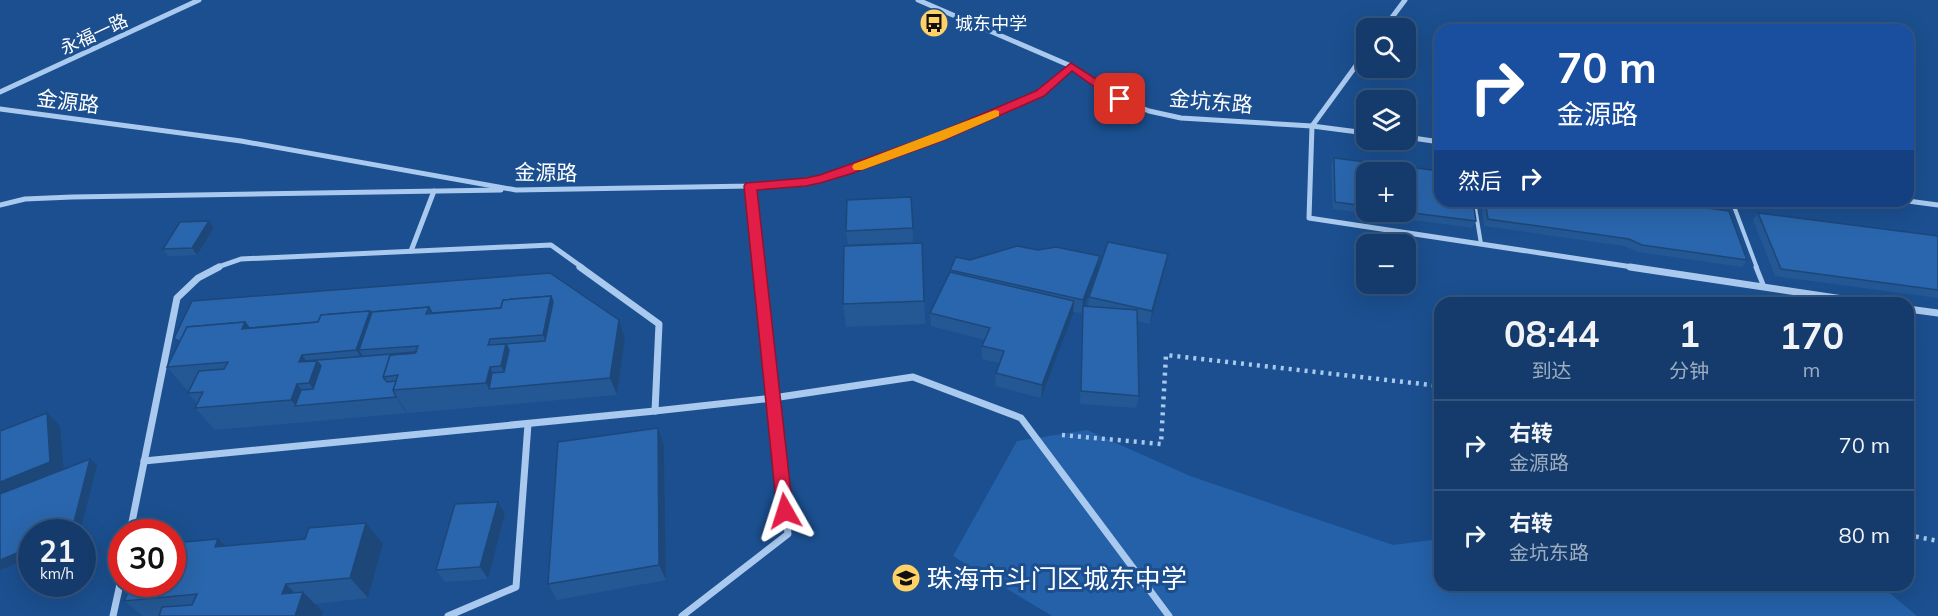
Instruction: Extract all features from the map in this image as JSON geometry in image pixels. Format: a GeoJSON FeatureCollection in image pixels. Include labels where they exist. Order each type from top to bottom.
{"type":"FeatureCollection","features":[{"type":"Feature","properties":{"kind":"street","name":"永福一路"},"geometry":{"type":"LineString","coordinates":[[0,92],[199,0]]}},
{"type":"Feature","properties":{"kind":"street","name":"金坑东路"},"geometry":{"type":"LineString","coordinates":[[918,0],[1071,66],[1120,99],[1157,113],[1182,118],[1312,126],[1356,132]]}},
{"type":"Feature","properties":{"kind":"street"},"geometry":{"type":"LineString","coordinates":[[1392,18],[1405,0]]}},
{"type":"Feature","properties":{"kind":"street","name":"金源路"},"geometry":{"type":"LineString","coordinates":[[0,109],[241,141],[516,190],[750,186],[820,179],[846,172],[940,137],[1040,94],[1071,66]]}},
{"type":"Feature","properties":{"kind":"street"},"geometry":{"type":"LineString","coordinates":[[1356,66],[1312,126],[1309,218],[1830,297]]}},
{"type":"Feature","properties":{"kind":"street"},"geometry":{"type":"LineString","coordinates":[[1416,138],[1434,141]]}},
{"type":"Feature","properties":{"kind":"street"},"geometry":{"type":"LineString","coordinates":[[682,616],[788,534],[750,186]]}},
{"type":"Feature","properties":{"kind":"street"},"geometry":{"type":"LineString","coordinates":[[0,205],[25,199],[72,197],[516,190]]}},
{"type":"Feature","properties":{"kind":"street"},"geometry":{"type":"LineString","coordinates":[[411,251],[434,191]]}},
{"type":"Feature","properties":{"kind":"street"},"geometry":{"type":"LineString","coordinates":[[1914,202],[1938,205]]}},
{"type":"Feature","properties":{"kind":"street"},"geometry":{"type":"LineString","coordinates":[[133,519],[177,298],[188,285],[205,272],[241,259],[551,245],[659,324],[655,411]]}},
{"type":"Feature","properties":{"kind":"street"},"geometry":{"type":"LineString","coordinates":[[1914,310],[1938,313]]}},
{"type":"Feature","properties":{"kind":"street"},"geometry":{"type":"LineString","coordinates":[[144,461],[655,411],[773,398],[913,377],[1021,418],[1169,616]]}},
{"type":"Feature","properties":{"kind":"street"},"geometry":{"type":"LineString","coordinates":[[448,616],[516,587],[528,424]]}},
{"type":"Feature","properties":{"kind":"street"},"geometry":{"type":"LineString","coordinates":[[113,616],[117,597]]}},
{"type":"Feature","properties":{"kind":"lane"},"geometry":{"type":"LineString","coordinates":[[1475,207],[1481,244]]}},
{"type":"Feature","properties":{"kind":"lane"},"geometry":{"type":"LineString","coordinates":[[1734,207],[1764,287]]}},
{"type":"Feature","properties":{"kind":"path"},"geometry":{"type":"LineString","coordinates":[[1031,432],[1161,444],[1166,355],[1434,385]]}},
{"type":"Feature","properties":{"kind":"path"},"geometry":{"type":"LineString","coordinates":[[1914,536],[1938,541]]}},
{"type":"Feature","properties":{"kind":"shaded area"},"geometry":{"type":"Polygon","coordinates":[[[1087,430],[1190,476],[1393,545],[1434,540],[1434,591],[1887,591],[1917,616],[1052,616],[953,556],[1017,441],[1087,430]]]}},
{"type":"Feature","properties":{"kind":"building"},"geometry":{"type":"Polygon","coordinates":[[[1334,158],[1367,162],[1356,162],[1356,205],[1335,202],[1334,158]]]}},
{"type":"Feature","properties":{"kind":"building"},"geometry":{"type":"Polygon","coordinates":[[[1416,168],[1434,170],[1434,207],[1474,207],[1476,221],[1416,213],[1416,168]]]}},
{"type":"Feature","properties":{"kind":"building"},"geometry":{"type":"Polygon","coordinates":[[[911,197],[913,228],[846,231],[847,200],[911,197]]]}},
{"type":"Feature","properties":{"kind":"building"},"geometry":{"type":"Polygon","coordinates":[[[1486,207],[1699,207],[1729,211],[1747,260],[1642,245],[1629,239],[1488,219],[1486,207]]]}},
{"type":"Feature","properties":{"kind":"building"},"geometry":{"type":"Polygon","coordinates":[[[1758,213],[1938,236],[1938,290],[1781,269],[1758,213]]]}},
{"type":"Feature","properties":{"kind":"building"},"geometry":{"type":"Polygon","coordinates":[[[209,221],[192,248],[163,249],[180,222],[209,221]]]}},
{"type":"Feature","properties":{"kind":"building"},"geometry":{"type":"Polygon","coordinates":[[[1108,242],[1168,254],[1152,311],[1089,297],[1108,242]]]}},
{"type":"Feature","properties":{"kind":"building"},"geometry":{"type":"Polygon","coordinates":[[[922,243],[924,301],[843,304],[844,246],[922,243]]]}},
{"type":"Feature","properties":{"kind":"building"},"geometry":{"type":"Polygon","coordinates":[[[1017,246],[1038,250],[1056,247],[1100,256],[1083,300],[950,270],[956,257],[970,260],[1017,246]]]}},
{"type":"Feature","properties":{"kind":"building"},"geometry":{"type":"Polygon","coordinates":[[[950,272],[1074,301],[1042,385],[996,373],[1004,351],[982,346],[990,328],[930,313],[950,272]]]}},
{"type":"Feature","properties":{"kind":"building"},"geometry":{"type":"Polygon","coordinates":[[[550,273],[619,320],[610,378],[489,389],[492,373],[504,372],[509,350],[506,344],[545,341],[553,302],[551,296],[503,300],[501,308],[432,313],[429,307],[372,312],[371,314],[370,311],[321,315],[318,322],[249,328],[245,322],[187,327],[180,342],[174,338],[192,301],[550,273]]]}},
{"type":"Feature","properties":{"kind":"building"},"geometry":{"type":"Polygon","coordinates":[[[551,296],[543,335],[490,339],[488,345],[506,344],[501,366],[490,367],[486,383],[393,390],[398,375],[383,377],[390,355],[415,353],[418,346],[359,350],[372,312],[429,307],[426,314],[501,308],[503,300],[551,296]]]}},
{"type":"Feature","properties":{"kind":"building"},"geometry":{"type":"Polygon","coordinates":[[[1083,306],[1137,310],[1139,396],[1081,391],[1083,306]]]}},
{"type":"Feature","properties":{"kind":"building"},"geometry":{"type":"Polygon","coordinates":[[[370,311],[356,350],[302,355],[299,362],[317,361],[309,383],[297,384],[291,400],[195,408],[203,392],[188,393],[199,371],[224,369],[228,362],[167,367],[187,327],[245,322],[242,329],[318,322],[321,315],[370,311]]]}},
{"type":"Feature","properties":{"kind":"building"},"geometry":{"type":"Polygon","coordinates":[[[416,352],[390,355],[383,377],[387,382],[396,381],[393,390],[396,397],[295,406],[301,390],[313,389],[321,366],[317,361],[306,361],[416,352]]]}},
{"type":"Feature","properties":{"kind":"building"},"geometry":{"type":"Polygon","coordinates":[[[47,413],[50,462],[0,482],[0,431],[47,413]]]}},
{"type":"Feature","properties":{"kind":"building"},"geometry":{"type":"Polygon","coordinates":[[[658,428],[659,565],[548,584],[558,442],[658,428]]]}},
{"type":"Feature","properties":{"kind":"building"},"geometry":{"type":"Polygon","coordinates":[[[90,459],[75,519],[18,519],[18,553],[0,560],[0,494],[90,459]]]}},
{"type":"Feature","properties":{"kind":"building"},"geometry":{"type":"Polygon","coordinates":[[[498,502],[480,567],[436,570],[455,504],[498,502]]]}},
{"type":"Feature","properties":{"kind":"building"},"geometry":{"type":"Polygon","coordinates":[[[366,523],[350,578],[286,584],[282,594],[303,592],[295,616],[159,616],[162,607],[192,605],[197,594],[186,595],[186,542],[218,539],[215,547],[305,539],[309,528],[366,523]]]}},
{"type":"Feature","properties":{"kind":"building"},"geometry":{"type":"Polygon","coordinates":[[[126,597],[166,597],[124,601],[126,597]]]}},
{"type":"Feature","properties":{"kind":"slow traffic"},"geometry":{"type":"LineString","coordinates":[[858,167],[940,137],[995,113]]}},
{"type":"Feature","properties":{"kind":"place","name":"城东中学"},"geometry":{"type":"Point","coordinates":[934,23]}},
{"type":"Feature","properties":{"kind":"place","name":"珠海市斗门区城东中学"},"geometry":{"type":"Point","coordinates":[906,578]}},
{"type":"Feature","properties":{"kind":"route"},"geometry":{"type":"LineString","coordinates":[[785,511],[750,186],[820,179],[846,172],[940,137],[1040,94],[1071,66],[1120,99]]}}]}
